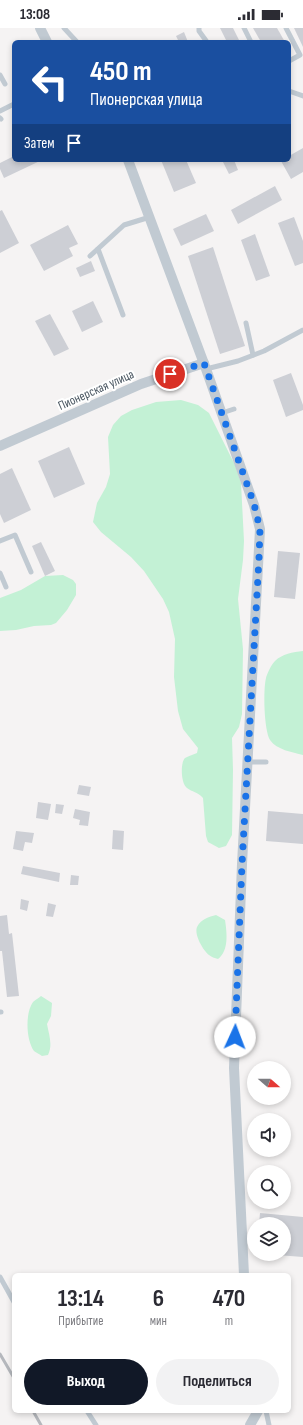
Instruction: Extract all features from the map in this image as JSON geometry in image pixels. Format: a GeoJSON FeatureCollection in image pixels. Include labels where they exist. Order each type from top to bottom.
{"type":"FeatureCollection","features":[{"type":"Feature","properties":{"kind":"street"},"geometry":{"type":"LineString","coordinates":[[40,28],[46,40]]}},
{"type":"Feature","properties":{"kind":"street"},"geometry":{"type":"LineString","coordinates":[[129,162],[222,413],[254,504],[260,529],[242,864],[234,1068],[244,1273]]}},
{"type":"Feature","properties":{"kind":"street","name":"Пионерская улица"},"geometry":{"type":"LineString","coordinates":[[0,446],[141,384],[205,366]]}},
{"type":"Feature","properties":{"kind":"street"},"geometry":{"type":"LineString","coordinates":[[250,1425],[257,1413]]}},
{"type":"Feature","properties":{"kind":"lane"},"geometry":{"type":"LineString","coordinates":[[64,28],[74,40]]}},
{"type":"Feature","properties":{"kind":"lane"},"geometry":{"type":"LineString","coordinates":[[198,28],[206,40]]}},
{"type":"Feature","properties":{"kind":"lane"},"geometry":{"type":"LineString","coordinates":[[244,28],[250,40]]}},
{"type":"Feature","properties":{"kind":"lane"},"geometry":{"type":"LineString","coordinates":[[286,28],[300,55],[291,59]]}},
{"type":"Feature","properties":{"kind":"lane"},"geometry":{"type":"LineString","coordinates":[[0,75],[4,84]]}},
{"type":"Feature","properties":{"kind":"lane"},"geometry":{"type":"LineString","coordinates":[[291,93],[303,96]]}},
{"type":"Feature","properties":{"kind":"lane"},"geometry":{"type":"LineString","coordinates":[[0,111],[12,105]]}},
{"type":"Feature","properties":{"kind":"lane"},"geometry":{"type":"LineString","coordinates":[[90,256],[124,225],[150,217]]}},
{"type":"Feature","properties":{"kind":"lane"},"geometry":{"type":"LineString","coordinates":[[98,249],[123,315]]}},
{"type":"Feature","properties":{"kind":"lane"},"geometry":{"type":"LineString","coordinates":[[246,323],[253,355]]}},
{"type":"Feature","properties":{"kind":"lane"},"geometry":{"type":"LineString","coordinates":[[205,366],[238,361],[264,351],[303,330]]}},
{"type":"Feature","properties":{"kind":"lane"},"geometry":{"type":"LineString","coordinates":[[222,413],[234,409]]}},
{"type":"Feature","properties":{"kind":"lane"},"geometry":{"type":"LineString","coordinates":[[0,541],[15,535],[31,572]]}},
{"type":"Feature","properties":{"kind":"lane"},"geometry":{"type":"LineString","coordinates":[[0,573],[6,587]]}},
{"type":"Feature","properties":{"kind":"lane"},"geometry":{"type":"LineString","coordinates":[[248,762],[266,762]]}},
{"type":"Feature","properties":{"kind":"lane"},"geometry":{"type":"LineString","coordinates":[[0,1277],[12,1299]]}},
{"type":"Feature","properties":{"kind":"lane"},"geometry":{"type":"LineString","coordinates":[[88,1413],[96,1425]]}},
{"type":"Feature","properties":{"kind":"lane"},"geometry":{"type":"LineString","coordinates":[[266,1413],[269,1425]]}},
{"type":"Feature","properties":{"kind":"green space"},"geometry":{"type":"Polygon","coordinates":[[[181,400],[198,405],[209,413],[235,465],[241,483],[244,541],[238,599],[243,649],[242,714],[239,727],[232,738],[232,835],[226,846],[219,848],[208,842],[206,836],[203,798],[199,794],[187,788],[182,778],[183,761],[186,757],[197,753],[198,748],[183,729],[178,711],[174,677],[175,639],[169,612],[163,599],[144,571],[131,557],[101,532],[93,522],[97,503],[106,487],[110,474],[108,437],[113,425],[121,416],[132,410],[156,402],[181,400]]]}},
{"type":"Feature","properties":{"kind":"green space"},"geometry":{"type":"Polygon","coordinates":[[[63,575],[73,580],[76,584],[76,595],[67,610],[56,623],[16,630],[0,631],[0,598],[21,590],[45,576],[63,575]]]}},
{"type":"Feature","properties":{"kind":"green space"},"geometry":{"type":"Polygon","coordinates":[[[303,651],[303,755],[281,748],[270,740],[266,728],[264,700],[266,678],[274,663],[284,655],[303,651]]]}},
{"type":"Feature","properties":{"kind":"green space"},"geometry":{"type":"Polygon","coordinates":[[[216,915],[225,920],[227,936],[226,947],[222,956],[218,959],[210,956],[204,950],[196,930],[203,920],[216,915]]]}},
{"type":"Feature","properties":{"kind":"green space"},"geometry":{"type":"Polygon","coordinates":[[[41,996],[52,1003],[51,1016],[47,1024],[50,1047],[48,1055],[42,1056],[34,1051],[28,1034],[30,1007],[33,1002],[41,996]]]}},
{"type":"Feature","properties":{"kind":"building"},"geometry":{"type":"Polygon","coordinates":[[[220,28],[233,28],[239,40],[226,40],[220,28]]]}},
{"type":"Feature","properties":{"kind":"building"},"geometry":{"type":"Polygon","coordinates":[[[253,28],[277,28],[284,40],[260,40],[253,28]]]}},
{"type":"Feature","properties":{"kind":"building"},"geometry":{"type":"Polygon","coordinates":[[[294,28],[303,28],[303,47],[294,28]]]}},
{"type":"Feature","properties":{"kind":"building"},"geometry":{"type":"Polygon","coordinates":[[[184,32],[187,40],[178,40],[176,36],[184,32]]]}},
{"type":"Feature","properties":{"kind":"building"},"geometry":{"type":"Polygon","coordinates":[[[303,148],[303,172],[291,179],[282,162],[291,162],[291,155],[303,148]]]}},
{"type":"Feature","properties":{"kind":"building"},"geometry":{"type":"Polygon","coordinates":[[[12,157],[12,162],[38,162],[4,178],[0,169],[0,163],[12,157]]]}},
{"type":"Feature","properties":{"kind":"building"},"geometry":{"type":"Polygon","coordinates":[[[162,162],[187,162],[196,183],[174,192],[162,162]]]}},
{"type":"Feature","properties":{"kind":"building"},"geometry":{"type":"Polygon","coordinates":[[[223,162],[235,162],[238,170],[229,174],[223,162]]]}},
{"type":"Feature","properties":{"kind":"building"},"geometry":{"type":"Polygon","coordinates":[[[275,186],[282,200],[238,224],[231,210],[275,186]]]}},
{"type":"Feature","properties":{"kind":"building"},"geometry":{"type":"Polygon","coordinates":[[[2,210],[19,243],[0,253],[0,211],[2,210]]]}},
{"type":"Feature","properties":{"kind":"building"},"geometry":{"type":"Polygon","coordinates":[[[206,214],[214,231],[181,246],[173,229],[206,214]]]}},
{"type":"Feature","properties":{"kind":"building"},"geometry":{"type":"Polygon","coordinates":[[[294,217],[303,241],[303,263],[295,266],[278,223],[294,217]]]}},
{"type":"Feature","properties":{"kind":"building"},"geometry":{"type":"Polygon","coordinates":[[[68,225],[78,244],[69,248],[73,256],[44,271],[30,245],[68,225]]]}},
{"type":"Feature","properties":{"kind":"building"},"geometry":{"type":"Polygon","coordinates":[[[255,234],[270,276],[256,281],[241,240],[255,234]]]}},
{"type":"Feature","properties":{"kind":"building"},"geometry":{"type":"Polygon","coordinates":[[[213,247],[245,346],[220,354],[188,256],[213,247]]]}},
{"type":"Feature","properties":{"kind":"building"},"geometry":{"type":"Polygon","coordinates":[[[91,261],[95,271],[80,277],[76,268],[91,261]]]}},
{"type":"Feature","properties":{"kind":"building"},"geometry":{"type":"Polygon","coordinates":[[[93,301],[103,322],[82,332],[72,311],[93,301]]]}},
{"type":"Feature","properties":{"kind":"building"},"geometry":{"type":"Polygon","coordinates":[[[50,314],[69,349],[54,356],[35,321],[50,314]]]}},
{"type":"Feature","properties":{"kind":"building"},"geometry":{"type":"Polygon","coordinates":[[[291,373],[303,405],[303,410],[286,417],[273,380],[291,373]]]}},
{"type":"Feature","properties":{"kind":"building"},"geometry":{"type":"Polygon","coordinates":[[[69,447],[85,484],[54,498],[38,461],[69,447]]]}},
{"type":"Feature","properties":{"kind":"building"},"geometry":{"type":"Polygon","coordinates":[[[12,468],[31,510],[4,523],[0,514],[0,474],[12,468]]]}},
{"type":"Feature","properties":{"kind":"building"},"geometry":{"type":"Polygon","coordinates":[[[41,542],[55,571],[45,576],[32,546],[41,542]]]}},
{"type":"Feature","properties":{"kind":"building"},"geometry":{"type":"Polygon","coordinates":[[[278,551],[300,553],[295,599],[274,597],[278,551]]]}},
{"type":"Feature","properties":{"kind":"building"},"geometry":{"type":"Polygon","coordinates":[[[79,785],[91,787],[89,796],[77,794],[79,785]]]}},
{"type":"Feature","properties":{"kind":"building"},"geometry":{"type":"Polygon","coordinates":[[[38,802],[51,804],[48,820],[36,818],[38,802]]]}},
{"type":"Feature","properties":{"kind":"building"},"geometry":{"type":"Polygon","coordinates":[[[56,804],[64,805],[62,814],[55,813],[56,804]]]}},
{"type":"Feature","properties":{"kind":"building"},"geometry":{"type":"Polygon","coordinates":[[[75,809],[90,812],[88,826],[79,825],[80,820],[73,818],[75,809]]]}},
{"type":"Feature","properties":{"kind":"building"},"geometry":{"type":"Polygon","coordinates":[[[268,811],[303,814],[303,844],[266,841],[268,811]]]}},
{"type":"Feature","properties":{"kind":"building"},"geometry":{"type":"Polygon","coordinates":[[[113,830],[124,831],[123,850],[112,849],[113,830]]]}},
{"type":"Feature","properties":{"kind":"building"},"geometry":{"type":"Polygon","coordinates":[[[16,831],[34,833],[32,843],[25,842],[23,851],[13,849],[16,831]]]}},
{"type":"Feature","properties":{"kind":"building"},"geometry":{"type":"Polygon","coordinates":[[[23,866],[60,873],[59,882],[21,874],[23,866]]]}},
{"type":"Feature","properties":{"kind":"building"},"geometry":{"type":"Polygon","coordinates":[[[71,875],[79,876],[78,885],[70,885],[71,875]]]}},
{"type":"Feature","properties":{"kind":"building"},"geometry":{"type":"Polygon","coordinates":[[[21,899],[29,901],[27,911],[20,909],[21,899]]]}},
{"type":"Feature","properties":{"kind":"building"},"geometry":{"type":"Polygon","coordinates":[[[48,903],[56,905],[53,917],[46,916],[48,903]]]}},
{"type":"Feature","properties":{"kind":"building"},"geometry":{"type":"Polygon","coordinates":[[[7,915],[9,934],[12,933],[19,996],[7,997],[2,951],[0,951],[0,916],[7,915]]]}},
{"type":"Feature","properties":{"kind":"building"},"geometry":{"type":"Polygon","coordinates":[[[260,1213],[303,1217],[303,1257],[291,1256],[291,1217],[260,1217],[260,1213]]]}},
{"type":"Feature","properties":{"kind":"railway"},"geometry":{"type":"LineString","coordinates":[[0,1354],[12,1375]]}},
{"type":"Feature","properties":{"kind":"railway"},"geometry":{"type":"LineString","coordinates":[[34,1413],[41,1425]]}},
{"type":"Feature","properties":{"kind":"route"},"geometry":{"type":"LineString","coordinates":[[170,374],[204,363],[254,504],[260,529],[242,864],[235,1037]]}}]}
